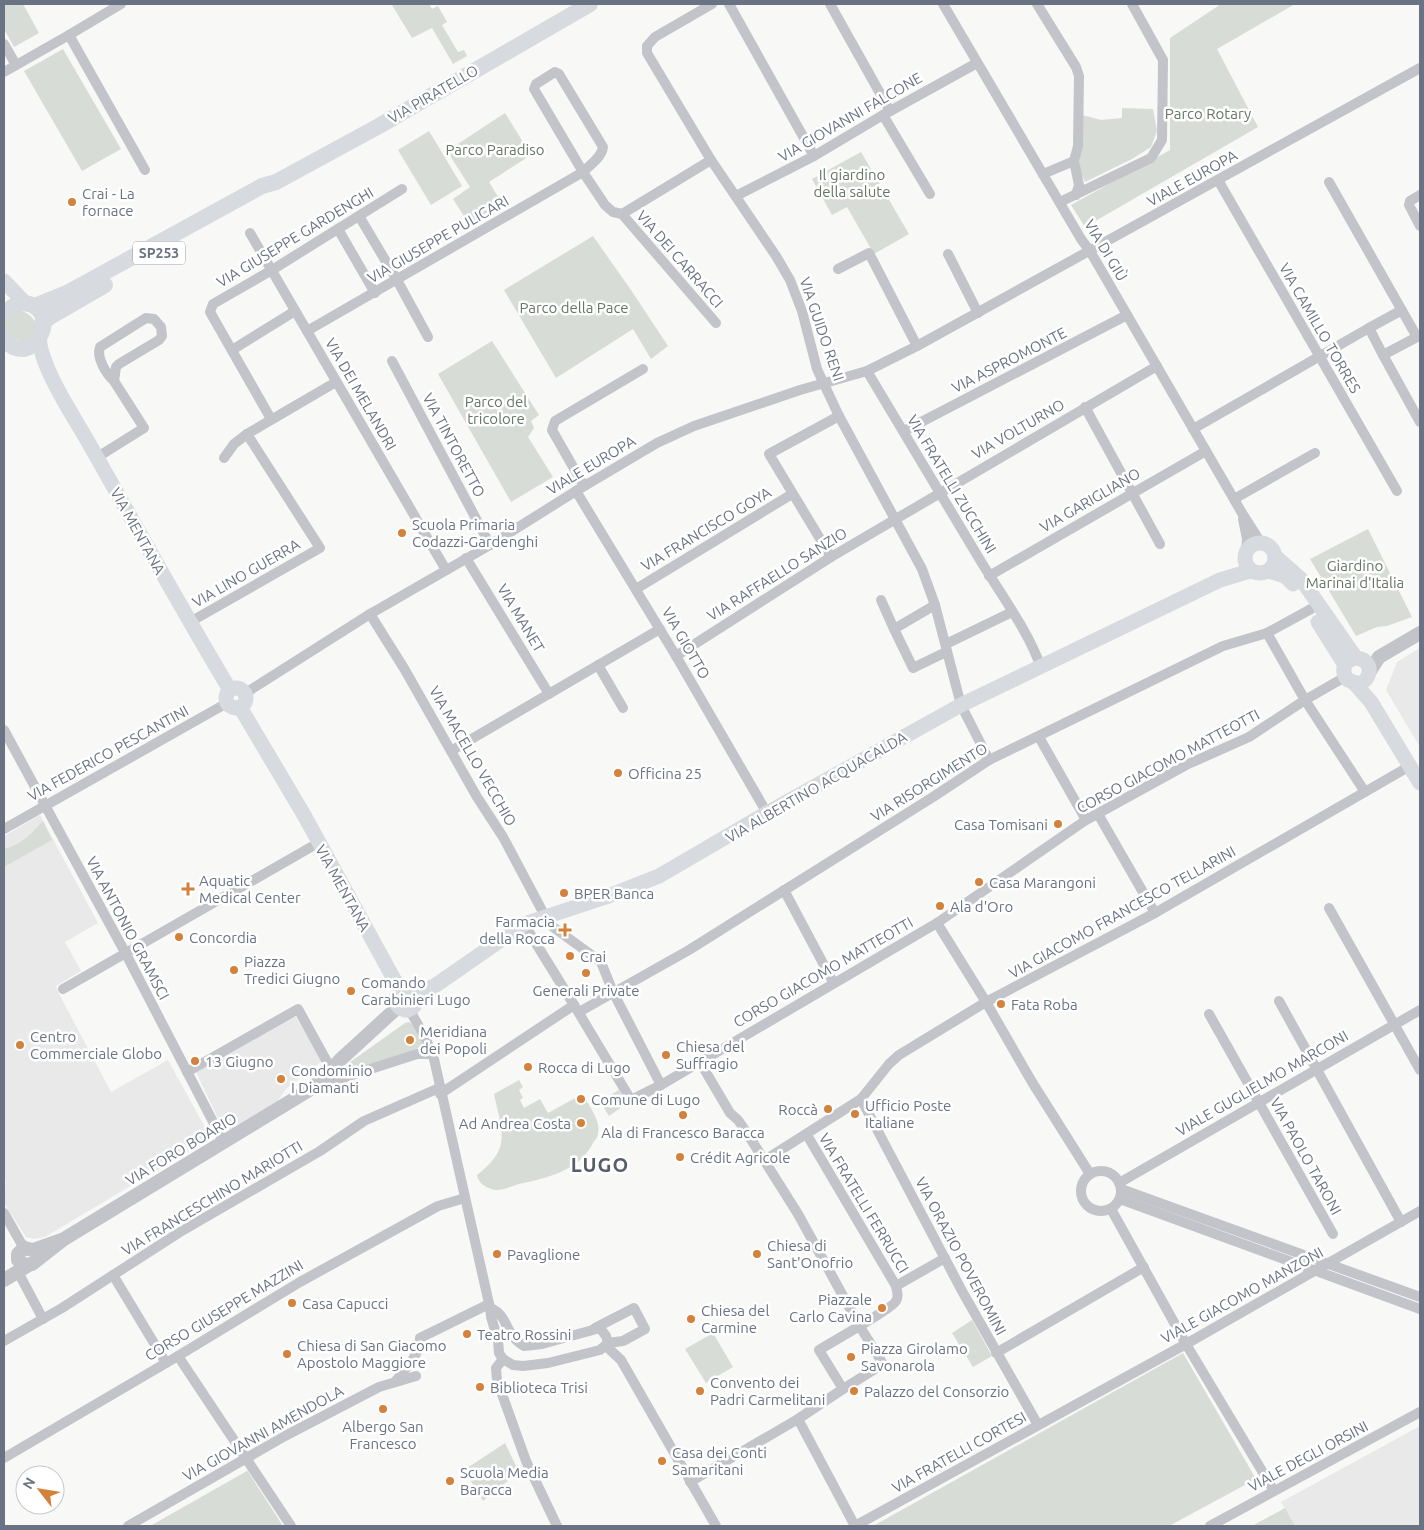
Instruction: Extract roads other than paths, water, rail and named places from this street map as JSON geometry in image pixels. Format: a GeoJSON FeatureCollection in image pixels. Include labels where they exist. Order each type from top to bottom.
{"type":"FeatureCollection","features":[{"type":"Feature","properties":{"kind":"main road","name":"VIA PIRATELLO"},"geometry":{"type":"LineString","coordinates":[[4,313],[16,304],[30,304],[67,293],[262,186],[276,182],[379,126],[577,8],[590,4]]}},
{"type":"Feature","properties":{"kind":"main road","name":"VIA PIRATELLO"},"geometry":{"type":"LineString","coordinates":[[10,345],[29,347],[48,318],[268,190],[276,182]]}},
{"type":"Feature","properties":{"kind":"main road"},"geometry":{"type":"LineString","coordinates":[[4,281],[42,316],[41,331]]}},
{"type":"Feature","properties":{"kind":"main road","name":"VIA MENTANA"},"geometry":{"type":"LineString","coordinates":[[41,331],[40,349],[48,370],[190,622],[256,732],[406,1000]]}},
{"type":"Feature","properties":{"kind":"main road","name":"VIA MENTANA"},"geometry":{"type":"LineString","coordinates":[[10,345],[48,370]]}},
{"type":"Feature","properties":{"kind":"main road"},"geometry":{"type":"LineString","coordinates":[[1357,670],[1285,576],[1269,571],[1260,574],[1247,561],[1252,545],[1261,543],[1270,547],[1275,556],[1302,579],[1357,670],[1371,702],[1420,783]]}},
{"type":"Feature","properties":{"kind":"main road"},"geometry":{"type":"LineString","coordinates":[[1269,571],[1274,564],[1275,556]]}},
{"type":"Feature","properties":{"kind":"main road","name":"VIA ALBERTINO ACQUACALDA"},"geometry":{"type":"LineString","coordinates":[[406,1000],[436,985],[524,924],[606,897],[659,876],[766,813],[960,706],[1220,580],[1247,561]]}},
{"type":"Feature","properties":{"kind":"street"},"geometry":{"type":"LineString","coordinates":[[4,72],[121,4]]}},
{"type":"Feature","properties":{"kind":"street","name":"VIA GUIDO RENI"},"geometry":{"type":"LineString","coordinates":[[712,4],[655,37],[647,46],[647,53],[711,160],[790,280],[802,311],[817,369],[839,416],[922,569],[935,605],[960,706],[989,760]]}},
{"type":"Feature","properties":{"kind":"street"},"geometry":{"type":"LineString","coordinates":[[729,4],[814,156]]}},
{"type":"Feature","properties":{"kind":"street"},"geometry":{"type":"LineString","coordinates":[[830,4],[930,194]]}},
{"type":"Feature","properties":{"kind":"street","name":"VIA DI GIÙ"},"geometry":{"type":"LineString","coordinates":[[943,4],[1261,543]]}},
{"type":"Feature","properties":{"kind":"street"},"geometry":{"type":"LineString","coordinates":[[1037,4],[1076,67],[1079,76],[1078,146],[1074,161],[1079,185],[1076,195]]}},
{"type":"Feature","properties":{"kind":"street"},"geometry":{"type":"LineString","coordinates":[[1060,202],[1151,158],[1162,140],[1162,60],[1132,4]]}},
{"type":"Feature","properties":{"kind":"street"},"geometry":{"type":"LineString","coordinates":[[69,35],[144,170]]}},
{"type":"Feature","properties":{"kind":"street"},"geometry":{"type":"LineString","coordinates":[[4,44],[16,65]]}},
{"type":"Feature","properties":{"kind":"street","name":"VIA GIOVANNI FALCONE"},"geometry":{"type":"LineString","coordinates":[[736,196],[814,156],[977,62]]}},
{"type":"Feature","properties":{"kind":"street","name":"VIALE EUROPA"},"geometry":{"type":"LineString","coordinates":[[235,698],[370,614],[657,443],[694,426],[800,390],[867,371],[978,313],[1420,68]]}},
{"type":"Feature","properties":{"kind":"street","name":"VIA GIUSEPPE PULICARI"},"geometry":{"type":"LineString","coordinates":[[307,331],[583,172],[602,152],[603,147],[559,74],[555,72],[536,84],[534,89],[583,172]]}},
{"type":"Feature","properties":{"kind":"street","name":"VIA DEI CARRACCI"},"geometry":{"type":"LineString","coordinates":[[622,214],[711,160]]}},
{"type":"Feature","properties":{"kind":"street"},"geometry":{"type":"LineString","coordinates":[[1043,174],[1074,161]]}},
{"type":"Feature","properties":{"kind":"street","name":"VIA DEI CARRACCI"},"geometry":{"type":"LineString","coordinates":[[583,172],[605,205],[613,212],[622,214],[716,324]]}},
{"type":"Feature","properties":{"kind":"street","name":"VIA CAMILLO TORRES"},"geometry":{"type":"LineString","coordinates":[[1218,180],[1397,491]]}},
{"type":"Feature","properties":{"kind":"street"},"geometry":{"type":"LineString","coordinates":[[1330,182],[1402,310],[1419,336],[1383,355]]}},
{"type":"Feature","properties":{"kind":"street","name":"VIA GIUSEPPE GARDENGHI"},"geometry":{"type":"LineString","coordinates":[[272,419],[210,312],[210,308],[213,304],[272,270],[402,189]]}},
{"type":"Feature","properties":{"kind":"street"},"geometry":{"type":"LineString","coordinates":[[1420,195],[1410,201],[1409,205],[1420,226]]}},
{"type":"Feature","properties":{"kind":"street"},"geometry":{"type":"LineString","coordinates":[[359,216],[428,337]]}},
{"type":"Feature","properties":{"kind":"street"},"geometry":{"type":"LineString","coordinates":[[338,229],[375,293]]}},
{"type":"Feature","properties":{"kind":"street","name":"VIA DEI MELANDRI"},"geometry":{"type":"LineString","coordinates":[[250,233],[446,570]]}},
{"type":"Feature","properties":{"kind":"street"},"geometry":{"type":"LineString","coordinates":[[838,269],[868,253],[917,346]]}},
{"type":"Feature","properties":{"kind":"street"},"geometry":{"type":"LineString","coordinates":[[948,254],[978,313]]}},
{"type":"Feature","properties":{"kind":"street"},"geometry":{"type":"LineString","coordinates":[[1193,428],[1402,310]]}},
{"type":"Feature","properties":{"kind":"street"},"geometry":{"type":"LineString","coordinates":[[232,350],[295,311]]}},
{"type":"Feature","properties":{"kind":"street","name":"VIA ASPROMONTE"},"geometry":{"type":"LineString","coordinates":[[904,431],[1127,315]]}},
{"type":"Feature","properties":{"kind":"street"},"geometry":{"type":"LineString","coordinates":[[104,453],[144,428],[110,377],[99,357],[100,347],[146,318],[154,319],[161,327],[162,336],[159,340],[119,364],[116,367],[114,381]]}},
{"type":"Feature","properties":{"kind":"street"},"geometry":{"type":"LineString","coordinates":[[1369,328],[1420,422]]}},
{"type":"Feature","properties":{"kind":"street","name":"VIA TINTORETTO"},"geometry":{"type":"LineString","coordinates":[[392,360],[490,544]]}},
{"type":"Feature","properties":{"kind":"street","name":"VIA VOLTURNO"},"geometry":{"type":"LineString","coordinates":[[895,518],[1157,366]]}},
{"type":"Feature","properties":{"kind":"street","name":"VIA GIOTTO"},"geometry":{"type":"LineString","coordinates":[[643,369],[555,421],[552,430],[580,488],[636,589],[766,813]]}},
{"type":"Feature","properties":{"kind":"street","name":"VIA FRATELLI ZUCCHINI"},"geometry":{"type":"LineString","coordinates":[[867,371],[1012,612],[1038,657],[1041,668]]}},
{"type":"Feature","properties":{"kind":"street"},"geometry":{"type":"LineString","coordinates":[[224,458],[234,444],[247,434],[336,382]]}},
{"type":"Feature","properties":{"kind":"street"},"geometry":{"type":"LineString","coordinates":[[1085,407],[1160,544]]}},
{"type":"Feature","properties":{"kind":"street"},"geometry":{"type":"LineString","coordinates":[[831,557],[769,454],[839,416]]}},
{"type":"Feature","properties":{"kind":"street","name":"VIA LINO GUERRA"},"geometry":{"type":"LineString","coordinates":[[190,622],[320,548],[247,434]]}},
{"type":"Feature","properties":{"kind":"street","name":"VIA GARIGLIANO"},"geometry":{"type":"LineString","coordinates":[[989,576],[1206,450]]}},
{"type":"Feature","properties":{"kind":"street"},"geometry":{"type":"LineString","coordinates":[[1234,499],[1315,453]]}},
{"type":"Feature","properties":{"kind":"street","name":"VIA FRANCISCO GOYA"},"geometry":{"type":"LineString","coordinates":[[636,589],[792,494]]}},
{"type":"Feature","properties":{"kind":"street","name":"VIA DI GIÙ"},"geometry":{"type":"LineString","coordinates":[[1242,513],[1247,539],[1247,561]]}},
{"type":"Feature","properties":{"kind":"street","name":"VIA RAFFAELLO SANZIO"},"geometry":{"type":"LineString","coordinates":[[676,656],[895,518]]}},
{"type":"Feature","properties":{"kind":"street","name":"VIA MANET"},"geometry":{"type":"LineString","coordinates":[[466,558],[549,694]]}},
{"type":"Feature","properties":{"kind":"street"},"geometry":{"type":"LineString","coordinates":[[881,600],[913,668],[1012,612]]}},
{"type":"Feature","properties":{"kind":"street"},"geometry":{"type":"LineString","coordinates":[[894,629],[935,605]]}},
{"type":"Feature","properties":{"kind":"street","name":"VIA RISORGIMENTO"},"geometry":{"type":"LineString","coordinates":[[576,1008],[614,992],[689,950],[989,760],[1223,646],[1267,633],[1311,608]]}},
{"type":"Feature","properties":{"kind":"street","name":"VIA MACELLO VECCHIO"},"geometry":{"type":"LineString","coordinates":[[370,614],[503,837],[545,916],[553,927],[601,962],[614,992],[661,1084]]}},
{"type":"Feature","properties":{"kind":"street"},"geometry":{"type":"LineString","coordinates":[[451,751],[660,629]]}},
{"type":"Feature","properties":{"kind":"street"},"geometry":{"type":"LineString","coordinates":[[1267,633],[1305,700],[1365,792]]}},
{"type":"Feature","properties":{"kind":"street"},"geometry":{"type":"LineString","coordinates":[[1357,670],[1420,634]]}},
{"type":"Feature","properties":{"kind":"street"},"geometry":{"type":"LineString","coordinates":[[598,665],[623,708]]}},
{"type":"Feature","properties":{"kind":"street","name":"CORSO GIACOMO MATTEOTTI"},"geometry":{"type":"LineString","coordinates":[[661,1084],[937,923],[1086,820],[1186,764],[1249,736],[1305,700],[1357,670]]}},
{"type":"Feature","properties":{"kind":"street","name":"VIA FEDERICO PESCANTINI"},"geometry":{"type":"LineString","coordinates":[[4,829],[235,698]]}},
{"type":"Feature","properties":{"kind":"street","name":"VIA ANTONIO GRAMSCI"},"geometry":{"type":"LineString","coordinates":[[4,730],[126,954],[223,1141]]}},
{"type":"Feature","properties":{"kind":"street"},"geometry":{"type":"LineString","coordinates":[[1039,737],[1086,820]]}},
{"type":"Feature","properties":{"kind":"street","name":"VIA GIACOMO FRANCESCO TELLARINI"},"geometry":{"type":"LineString","coordinates":[[765,1160],[861,1099],[889,1064],[899,1055],[986,1002],[1155,913],[1410,766]]}},
{"type":"Feature","properties":{"kind":"street"},"geometry":{"type":"LineString","coordinates":[[1098,814],[1155,913]]}},
{"type":"Feature","properties":{"kind":"street"},"geometry":{"type":"LineString","coordinates":[[63,989],[318,843]]}},
{"type":"Feature","properties":{"kind":"street"},"geometry":{"type":"LineString","coordinates":[[784,890],[833,982]]}},
{"type":"Feature","properties":{"kind":"street"},"geometry":{"type":"LineString","coordinates":[[1329,908],[1420,1070]]}},
{"type":"Feature","properties":{"kind":"street"},"geometry":{"type":"LineString","coordinates":[[937,923],[986,1002],[1032,1082],[1090,1174]]}},
{"type":"Feature","properties":{"kind":"street"},"geometry":{"type":"LineString","coordinates":[[524,924],[631,1100],[661,1084]]}},
{"type":"Feature","properties":{"kind":"street"},"geometry":{"type":"LineString","coordinates":[[406,1000],[432,1054],[490,1306],[491,1318],[498,1340],[499,1354],[512,1365],[548,1364],[600,1350],[607,1345],[623,1341],[645,1328],[634,1308],[595,1328],[542,1344],[524,1346],[512,1337],[504,1319],[490,1306]]}},
{"type":"Feature","properties":{"kind":"street","name":"VIA FORO BOARIO"},"geometry":{"type":"LineString","coordinates":[[314,1087],[331,1068],[406,1000]]}},
{"type":"Feature","properties":{"kind":"street"},"geometry":{"type":"LineString","coordinates":[[1279,1001],[1401,1222]]}},
{"type":"Feature","properties":{"kind":"street","name":"VIA FRANCESCHINO MARIOTTI"},"geometry":{"type":"LineString","coordinates":[[4,1341],[44,1319],[180,1232],[320,1152],[364,1121],[440,1093],[502,1051],[576,1008]]}},
{"type":"Feature","properties":{"kind":"street"},"geometry":{"type":"LineString","coordinates":[[187,1072],[298,1009],[331,1068]]}},
{"type":"Feature","properties":{"kind":"street","name":"VIALE GUGLIELMO MARCONI"},"geometry":{"type":"LineString","coordinates":[[1120,1190],[1259,1103],[1420,1010]]}},
{"type":"Feature","properties":{"kind":"street","name":"VIA PAOLO TARONI"},"geometry":{"type":"LineString","coordinates":[[1209,1014],[1333,1234]]}},
{"type":"Feature","properties":{"kind":"street","name":"VIA FORO BOARIO"},"geometry":{"type":"LineString","coordinates":[[4,1280],[22,1260],[64,1239],[314,1087],[418,1054],[432,1054]]}},
{"type":"Feature","properties":{"kind":"street"},"geometry":{"type":"LineString","coordinates":[[690,1482],[798,1419],[883,1364],[859,1325],[798,1214],[765,1160],[738,1120],[730,1113],[700,1062]]}},
{"type":"Feature","properties":{"kind":"street","name":"VIA ORAZIO POVEROMINI"},"geometry":{"type":"LineString","coordinates":[[861,1099],[996,1352],[1038,1425]]}},
{"type":"Feature","properties":{"kind":"street","name":"VIA FRATELLI FERRUCCI"},"geometry":{"type":"LineString","coordinates":[[807,1135],[896,1286]]}},
{"type":"Feature","properties":{"kind":"street"},"geometry":{"type":"LineString","coordinates":[[1103,1171],[1116,1177],[1120,1190],[1111,1209],[1100,1211],[1088,1207],[1084,1203],[1080,1191],[1085,1178],[1090,1174],[1103,1171]]}},
{"type":"Feature","properties":{"kind":"street"},"geometry":{"type":"LineString","coordinates":[[1120,1190],[1330,1263],[1420,1297]]}},
{"type":"Feature","properties":{"kind":"street"},"geometry":{"type":"LineString","coordinates":[[1120,1190],[1317,1271],[1420,1309]]}},
{"type":"Feature","properties":{"kind":"street","name":"CORSO GIUSEPPE MAZZINI"},"geometry":{"type":"LineString","coordinates":[[4,1458],[300,1282],[438,1206],[465,1198]]}},
{"type":"Feature","properties":{"kind":"street"},"geometry":{"type":"LineString","coordinates":[[1111,1209],[1186,1344],[1274,1491]]}},
{"type":"Feature","properties":{"kind":"street","name":"VIALE GIACOMO MANZONI"},"geometry":{"type":"LineString","coordinates":[[1077,1404],[1317,1271],[1420,1211]]}},
{"type":"Feature","properties":{"kind":"street"},"geometry":{"type":"LineString","coordinates":[[4,1213],[21,1243],[22,1260]]}},
{"type":"Feature","properties":{"kind":"street"},"geometry":{"type":"LineString","coordinates":[[4,1227],[22,1260],[44,1319]]}},
{"type":"Feature","properties":{"kind":"street"},"geometry":{"type":"LineString","coordinates":[[843,1389],[819,1350],[896,1302],[896,1286],[945,1258]]}},
{"type":"Feature","properties":{"kind":"street"},"geometry":{"type":"LineString","coordinates":[[996,1352],[1144,1267]]}},
{"type":"Feature","properties":{"kind":"street"},"geometry":{"type":"LineString","coordinates":[[113,1275],[166,1363]]}},
{"type":"Feature","properties":{"kind":"street"},"geometry":{"type":"LineString","coordinates":[[395,1382],[416,1353],[420,1344],[420,1338],[490,1306]]}},
{"type":"Feature","properties":{"kind":"street"},"geometry":{"type":"LineString","coordinates":[[595,1328],[600,1328],[603,1331],[607,1345],[621,1360],[716,1526]]}},
{"type":"Feature","properties":{"kind":"street"},"geometry":{"type":"LineString","coordinates":[[178,1356],[291,1526]]}},
{"type":"Feature","properties":{"kind":"street"},"geometry":{"type":"LineString","coordinates":[[503,1359],[496,1368],[497,1380],[526,1461],[557,1526]]}},
{"type":"Feature","properties":{"kind":"street","name":"VIA GIOVANNI AMENDOLA"},"geometry":{"type":"LineString","coordinates":[[128,1526],[285,1436],[379,1387],[416,1376]]}},
{"type":"Feature","properties":{"kind":"street","name":"VIA FRATELLI CORTESI"},"geometry":{"type":"LineString","coordinates":[[855,1526],[1077,1404]]}},
{"type":"Feature","properties":{"kind":"street","name":"VIALE DEGLI ORSINI"},"geometry":{"type":"LineString","coordinates":[[1210,1526],[1420,1412]]}},
{"type":"Feature","properties":{"kind":"street"},"geometry":{"type":"LineString","coordinates":[[798,1419],[855,1526]]}},
{"type":"Feature","properties":{"kind":"place","name":"Crai - La fornace"},"geometry":{"type":"Point","coordinates":[72,202]}},
{"type":"Feature","properties":{"kind":"place","name":"Scuola Primaria Codazzi-Gardenghi"},"geometry":{"type":"Point","coordinates":[402,533]}},
{"type":"Feature","properties":{"kind":"place","name":"Officina 25"},"geometry":{"type":"Point","coordinates":[618,773]}},
{"type":"Feature","properties":{"kind":"place","name":"Casa Tomisani"},"geometry":{"type":"Point","coordinates":[1058,824]}},
{"type":"Feature","properties":{"kind":"place","name":"Casa Marangoni"},"geometry":{"type":"Point","coordinates":[979,882]}},
{"type":"Feature","properties":{"kind":"place","name":"Aquatic Medical Center"},"geometry":{"type":"Point","coordinates":[188,889]}},
{"type":"Feature","properties":{"kind":"place","name":"BPER Banca"},"geometry":{"type":"Point","coordinates":[564,893]}},
{"type":"Feature","properties":{"kind":"place","name":"Ala d'Oro"},"geometry":{"type":"Point","coordinates":[940,906]}},
{"type":"Feature","properties":{"kind":"place","name":"Farmacia della Rocca"},"geometry":{"type":"Point","coordinates":[565,930]}},
{"type":"Feature","properties":{"kind":"place","name":"Concordia"},"geometry":{"type":"Point","coordinates":[179,937]}},
{"type":"Feature","properties":{"kind":"place","name":"Crai"},"geometry":{"type":"Point","coordinates":[570,956]}},
{"type":"Feature","properties":{"kind":"place","name":"Piazza Tredici Giugno"},"geometry":{"type":"Point","coordinates":[234,970]}},
{"type":"Feature","properties":{"kind":"place","name":"Generali Private"},"geometry":{"type":"Point","coordinates":[586,973]}},
{"type":"Feature","properties":{"kind":"place","name":"Comando Carabinieri Lugo"},"geometry":{"type":"Point","coordinates":[351,991]}},
{"type":"Feature","properties":{"kind":"place","name":"Fata Roba"},"geometry":{"type":"Point","coordinates":[1001,1004]}},
{"type":"Feature","properties":{"kind":"place","name":"Meridiana dei Popoli"},"geometry":{"type":"Point","coordinates":[410,1040]}},
{"type":"Feature","properties":{"kind":"place","name":"Centro Commerciale Globo"},"geometry":{"type":"Point","coordinates":[20,1045]}},
{"type":"Feature","properties":{"kind":"place","name":"Chiesa del Suffragio"},"geometry":{"type":"Point","coordinates":[666,1055]}},
{"type":"Feature","properties":{"kind":"place","name":"13 Giugno"},"geometry":{"type":"Point","coordinates":[195,1061]}},
{"type":"Feature","properties":{"kind":"place","name":"Rocca di Lugo"},"geometry":{"type":"Point","coordinates":[528,1067]}},
{"type":"Feature","properties":{"kind":"place","name":"Condominio I Diamanti"},"geometry":{"type":"Point","coordinates":[281,1079]}},
{"type":"Feature","properties":{"kind":"place","name":"Comune di Lugo"},"geometry":{"type":"Point","coordinates":[581,1099]}},
{"type":"Feature","properties":{"kind":"place","name":"Roccà"},"geometry":{"type":"Point","coordinates":[828,1109]}},
{"type":"Feature","properties":{"kind":"place","name":"Ufficio Poste Italiane"},"geometry":{"type":"Point","coordinates":[855,1114]}},
{"type":"Feature","properties":{"kind":"place","name":"Ala di Francesco Baracca"},"geometry":{"type":"Point","coordinates":[683,1115]}},
{"type":"Feature","properties":{"kind":"place","name":"Ad Andrea Costa"},"geometry":{"type":"Point","coordinates":[581,1123]}},
{"type":"Feature","properties":{"kind":"place","name":"Crédit Agricole"},"geometry":{"type":"Point","coordinates":[680,1157]}},
{"type":"Feature","properties":{"kind":"place","name":"Pavaglione"},"geometry":{"type":"Point","coordinates":[497,1254]}},
{"type":"Feature","properties":{"kind":"place","name":"Chiesa di Sant'Onofrio"},"geometry":{"type":"Point","coordinates":[757,1254]}},
{"type":"Feature","properties":{"kind":"place","name":"Casa Capucci"},"geometry":{"type":"Point","coordinates":[292,1303]}},
{"type":"Feature","properties":{"kind":"place","name":"Piazzale Carlo Cavina"},"geometry":{"type":"Point","coordinates":[882,1308]}},
{"type":"Feature","properties":{"kind":"place","name":"Chiesa del Carmine"},"geometry":{"type":"Point","coordinates":[691,1319]}},
{"type":"Feature","properties":{"kind":"place","name":"Teatro Rossini"},"geometry":{"type":"Point","coordinates":[467,1334]}},
{"type":"Feature","properties":{"kind":"place","name":"Chiesa di San Giacomo Apostolo Maggiore"},"geometry":{"type":"Point","coordinates":[287,1354]}},
{"type":"Feature","properties":{"kind":"place","name":"Piazza Girolamo Savonarola"},"geometry":{"type":"Point","coordinates":[851,1357]}},
{"type":"Feature","properties":{"kind":"place","name":"Biblioteca Trisi"},"geometry":{"type":"Point","coordinates":[480,1387]}},
{"type":"Feature","properties":{"kind":"place","name":"Convento dei Padri Carmelitani"},"geometry":{"type":"Point","coordinates":[700,1391]}},
{"type":"Feature","properties":{"kind":"place","name":"Palazzo del Consorzio"},"geometry":{"type":"Point","coordinates":[854,1391]}},
{"type":"Feature","properties":{"kind":"place","name":"Albergo San Francesco"},"geometry":{"type":"Point","coordinates":[383,1409]}},
{"type":"Feature","properties":{"kind":"place","name":"Casa dei Conti Samaritani"},"geometry":{"type":"Point","coordinates":[662,1461]}},
{"type":"Feature","properties":{"kind":"place","name":"Scuola Media Baracca"},"geometry":{"type":"Point","coordinates":[450,1481]}},
{"type":"Feature","properties":{"kind":"district","name":"LUGO"},"geometry":{"type":"Point","coordinates":[600,1164]}},
{"type":"Feature","properties":{"kind":"park label","name":"Parco Rotary"},"geometry":{"type":"Point","coordinates":[1208,113]}},
{"type":"Feature","properties":{"kind":"park label","name":"Parco Paradiso"},"geometry":{"type":"Point","coordinates":[495,149]}},
{"type":"Feature","properties":{"kind":"park label","name":"Il giardino della salute"},"geometry":{"type":"Point","coordinates":[852,182]}},
{"type":"Feature","properties":{"kind":"park label","name":"Parco della Pace"},"geometry":{"type":"Point","coordinates":[574,307]}},
{"type":"Feature","properties":{"kind":"park label","name":"Parco del tricolore"},"geometry":{"type":"Point","coordinates":[496,410]}},
{"type":"Feature","properties":{"kind":"park label","name":"Giardino Marinai d'Italia"},"geometry":{"type":"Point","coordinates":[1355,574]}}]}
